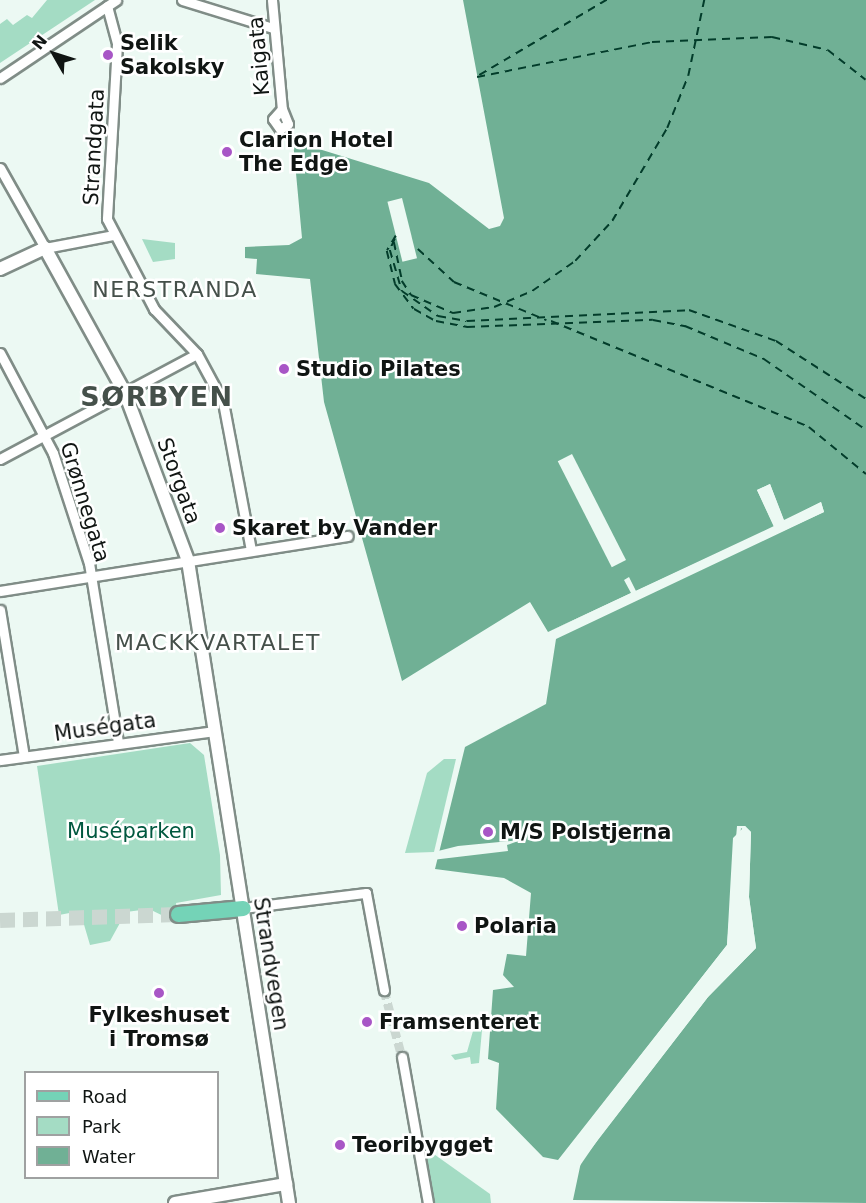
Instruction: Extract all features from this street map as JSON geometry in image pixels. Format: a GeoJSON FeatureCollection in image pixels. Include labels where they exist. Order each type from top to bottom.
{"type":"FeatureCollection","features":[{"type":"Feature","properties":{"kind":"main road"},"geometry":{"type":"LineString","coordinates":[[178,914],[243,908]]}},
{"type":"Feature","properties":{"kind":"street"},"geometry":{"type":"LineString","coordinates":[[0,78],[116,0]]}},
{"type":"Feature","properties":{"kind":"street"},"geometry":{"type":"LineString","coordinates":[[182,0],[273,28]]}},
{"type":"Feature","properties":{"kind":"street","name":"Kaigata"},"geometry":{"type":"LineString","coordinates":[[272,0],[282,109]]}},
{"type":"Feature","properties":{"kind":"street","name":"Strandgata"},"geometry":{"type":"LineString","coordinates":[[107,6],[117,44],[107,219],[113,235],[154,309],[197,354],[228,416],[251,550]]}},
{"type":"Feature","properties":{"kind":"street","name":"Storgata"},"geometry":{"type":"LineString","coordinates":[[0,168],[125,393],[188,561],[214,731]]}},
{"type":"Feature","properties":{"kind":"street"},"geometry":{"type":"LineString","coordinates":[[0,269],[45,248],[113,235]]}},
{"type":"Feature","properties":{"kind":"street","name":"Grønnegata"},"geometry":{"type":"LineString","coordinates":[[0,353],[44,435],[90,576],[118,743]]}},
{"type":"Feature","properties":{"kind":"street"},"geometry":{"type":"LineString","coordinates":[[0,459],[197,354]]}},
{"type":"Feature","properties":{"kind":"street"},"geometry":{"type":"LineString","coordinates":[[0,591],[348,536]]}},
{"type":"Feature","properties":{"kind":"street"},"geometry":{"type":"LineString","coordinates":[[0,610],[24,756]]}},
{"type":"Feature","properties":{"kind":"street","name":"Muségata"},"geometry":{"type":"LineString","coordinates":[[0,760],[214,731]]}},
{"type":"Feature","properties":{"kind":"street","name":"Strandvegen"},"geometry":{"type":"LineString","coordinates":[[214,731],[289,1203]]}},
{"type":"Feature","properties":{"kind":"street"},"geometry":{"type":"LineString","coordinates":[[243,908],[366,893],[384,990]]}},
{"type":"Feature","properties":{"kind":"street"},"geometry":{"type":"LineString","coordinates":[[402,1057],[428,1203]]}},
{"type":"Feature","properties":{"kind":"street"},"geometry":{"type":"LineString","coordinates":[[175,1203],[286,1184]]}},
{"type":"Feature","properties":{"kind":"green space"},"geometry":{"type":"Polygon","coordinates":[[[47,0],[95,0],[0,63],[0,24],[7,19],[13,25],[27,15],[32,18],[47,0]]]}},
{"type":"Feature","properties":{"kind":"green space"},"geometry":{"type":"Polygon","coordinates":[[[142,239],[175,243],[175,259],[153,262],[142,239]]]}},
{"type":"Feature","properties":{"kind":"green space","name":"Muséparken"},"geometry":{"type":"Polygon","coordinates":[[[190,743],[204,755],[220,855],[221,895],[176,903],[178,923],[149,909],[126,912],[110,941],[90,945],[80,911],[59,915],[37,766],[190,743]]]}},
{"type":"Feature","properties":{"kind":"green space"},"geometry":{"type":"Polygon","coordinates":[[[444,759],[456,759],[434,852],[405,853],[427,773],[444,759]]]}},
{"type":"Feature","properties":{"kind":"green space"},"geometry":{"type":"Polygon","coordinates":[[[482,1030],[479,1063],[471,1064],[470,1057],[455,1060],[451,1055],[467,1052],[473,1031],[482,1030]]]}},
{"type":"Feature","properties":{"kind":"green space"},"geometry":{"type":"Polygon","coordinates":[[[431,1152],[490,1194],[491,1203],[433,1203],[426,1154],[431,1152]]]}},
{"type":"Feature","properties":{"kind":"water"},"geometry":{"type":"Polygon","coordinates":[[[463,0],[866,0],[866,1203],[573,1200],[581,1162],[708,997],[756,948],[749,897],[751,832],[745,826],[733,838],[727,945],[558,1160],[543,1157],[496,1109],[499,1063],[488,1059],[493,990],[514,987],[503,975],[507,954],[526,956],[531,893],[504,878],[435,869],[465,747],[546,704],[556,639],[824,512],[821,502],[784,521],[770,484],[757,490],[774,526],[548,632],[530,602],[402,681],[324,402],[310,279],[256,274],[257,259],[245,258],[245,247],[289,245],[302,238],[293,141],[429,183],[489,229],[500,226],[504,218],[463,0]]]}},
{"type":"Feature","properties":{"kind":"pier"},"geometry":{"type":"Polygon","coordinates":[[[402,198],[417,258],[402,262],[387,202],[402,198]]]}},
{"type":"Feature","properties":{"kind":"pier"},"geometry":{"type":"Polygon","coordinates":[[[572,454],[626,560],[612,567],[558,461],[572,454]]]}},
{"type":"Feature","properties":{"kind":"pier"},"geometry":{"type":"Polygon","coordinates":[[[770,484],[784,520],[821,502],[824,512],[553,637],[821,510],[820,506],[783,523],[768,488],[761,491],[776,529],[548,632],[631,593],[624,580],[629,577],[636,591],[774,527],[757,490],[770,484]]]}},
{"type":"Feature","properties":{"kind":"pier"},"geometry":{"type":"Polygon","coordinates":[[[737,826],[745,826],[751,832],[749,897],[756,948],[708,997],[599,1138],[577,1170],[573,1190],[575,1169],[596,1136],[706,995],[753,946],[746,898],[748,833],[741,828],[729,946],[609,1103],[555,1165],[727,945],[737,826]]]}},
{"type":"Feature","properties":{"kind":"pier"},"geometry":{"type":"Polygon","coordinates":[[[521,840],[507,845],[508,851],[432,860],[434,852],[458,846],[521,840]]]}},
{"type":"Feature","properties":{"kind":"ferry route"},"geometry":{"type":"LineString","coordinates":[[607,0],[477,77],[652,42],[772,37],[828,50],[866,80]]}},
{"type":"Feature","properties":{"kind":"ferry route"},"geometry":{"type":"LineString","coordinates":[[394,242],[402,281],[411,295],[453,313],[494,307],[532,291],[575,261],[612,221],[667,128],[688,76],[704,0]]}},
{"type":"Feature","properties":{"kind":"ferry route"},"geometry":{"type":"LineString","coordinates":[[396,236],[387,251],[395,284],[414,309],[436,321],[467,327],[653,320],[685,326],[764,359],[866,430]]}},
{"type":"Feature","properties":{"kind":"ferry route"},"geometry":{"type":"LineString","coordinates":[[395,239],[390,250],[402,291],[438,316],[467,321],[689,310],[776,341],[866,399]]}},
{"type":"Feature","properties":{"kind":"ferry route"},"geometry":{"type":"LineString","coordinates":[[418,249],[454,282],[546,320]]}},
{"type":"Feature","properties":{"kind":"ferry route"},"geometry":{"type":"LineString","coordinates":[[551,321],[809,427],[866,474]]}},
{"type":"Feature","properties":{"kind":"tunnel"},"geometry":{"type":"LineString","coordinates":[[0,920],[178,914]]}},
{"type":"Feature","properties":{"kind":"tunnel"},"geometry":{"type":"LineString","coordinates":[[384,990],[402,1057]]}},
{"type":"Feature","properties":{"kind":"place","name":"Selik Sakolsky"},"geometry":{"type":"Point","coordinates":[108,55]}},
{"type":"Feature","properties":{"kind":"place","name":"Clarion Hotel The Edge"},"geometry":{"type":"Point","coordinates":[227,152]}},
{"type":"Feature","properties":{"kind":"place","name":"Studio Pilates"},"geometry":{"type":"Point","coordinates":[284,369]}},
{"type":"Feature","properties":{"kind":"place","name":"Skaret by Vander"},"geometry":{"type":"Point","coordinates":[220,528]}},
{"type":"Feature","properties":{"kind":"place","name":"M/S Polstjerna"},"geometry":{"type":"Point","coordinates":[488,832]}},
{"type":"Feature","properties":{"kind":"place","name":"Polaria"},"geometry":{"type":"Point","coordinates":[462,926]}},
{"type":"Feature","properties":{"kind":"place","name":"Fylkeshuset i Tromsø"},"geometry":{"type":"Point","coordinates":[159,993]}},
{"type":"Feature","properties":{"kind":"place","name":"Framsenteret"},"geometry":{"type":"Point","coordinates":[367,1022]}},
{"type":"Feature","properties":{"kind":"place","name":"Teoribygget"},"geometry":{"type":"Point","coordinates":[340,1145]}},
{"type":"Feature","properties":{"kind":"district","name":"NERSTRANDA"},"geometry":{"type":"Point","coordinates":[175,290]}},
{"type":"Feature","properties":{"kind":"district","name":"SØRBYEN"},"geometry":{"type":"Point","coordinates":[157,397]}},
{"type":"Feature","properties":{"kind":"district","name":"MACKKVARTALET"},"geometry":{"type":"Point","coordinates":[218,643]}}]}
